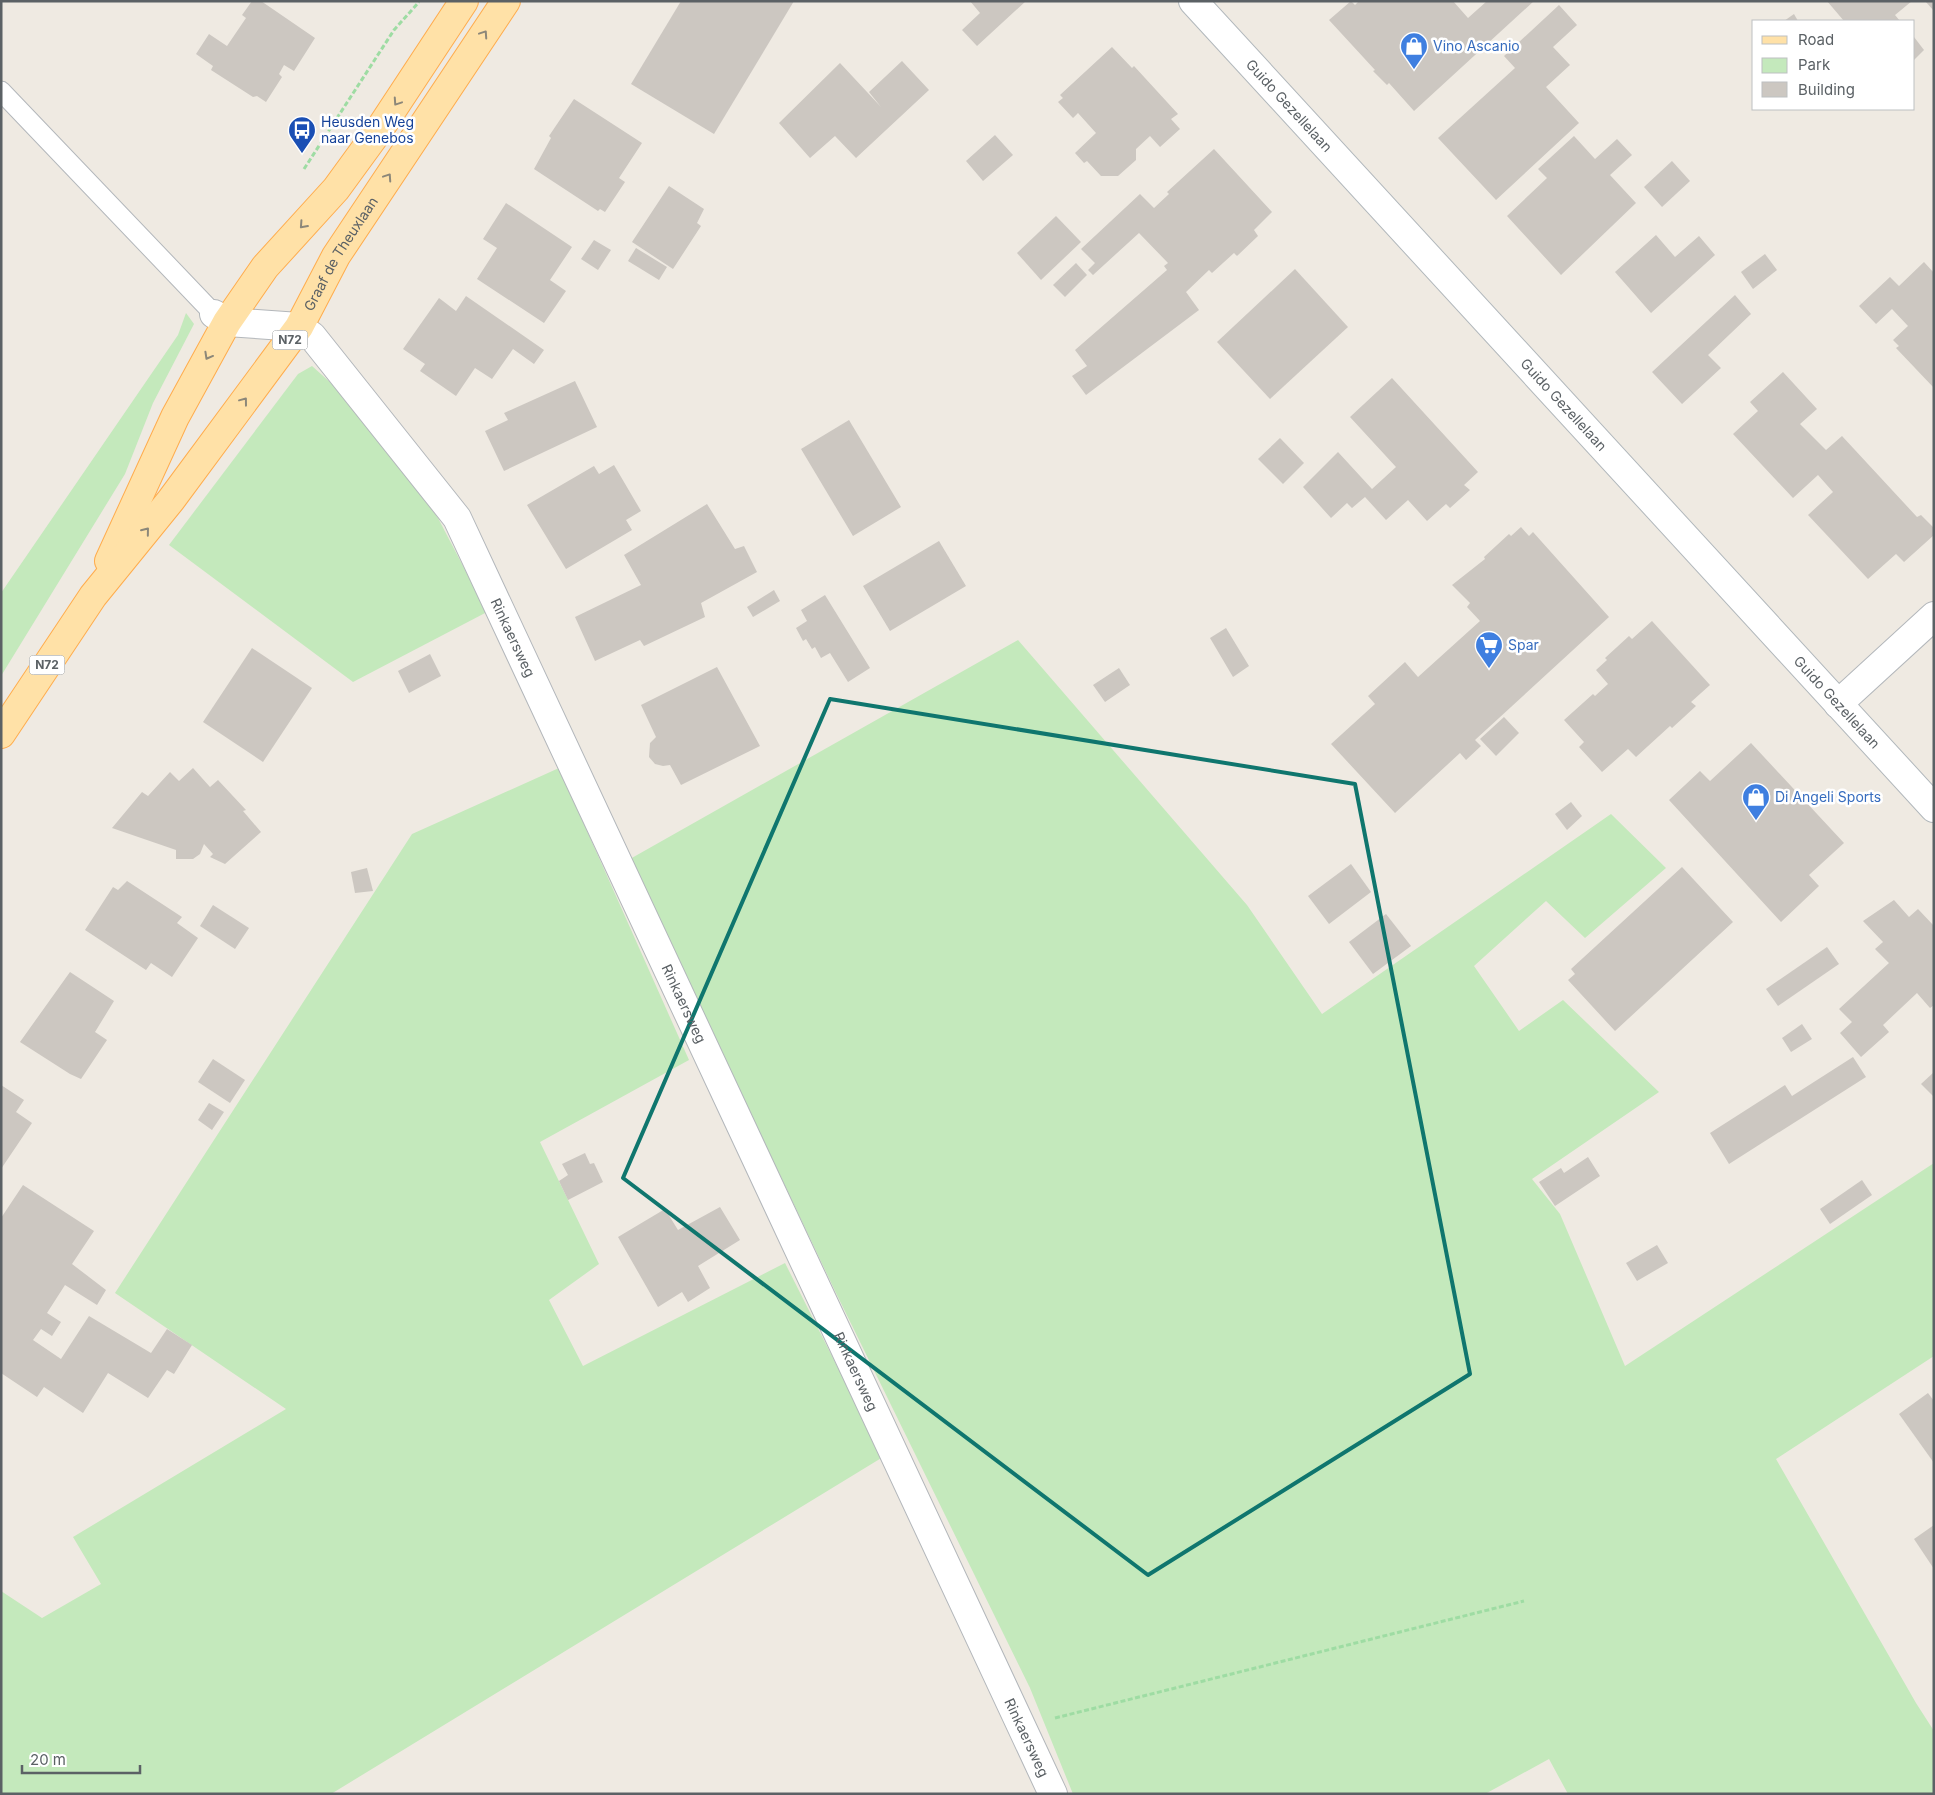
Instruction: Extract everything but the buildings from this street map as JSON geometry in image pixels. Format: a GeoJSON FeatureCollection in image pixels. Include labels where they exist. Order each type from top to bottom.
{"type":"FeatureCollection","features":[{"type":"Feature","properties":{"kind":"main road","name":"Graaf de Theuxlaan"},"geometry":{"type":"LineString","coordinates":[[93,596],[220,318],[336,189],[379,130],[464,1]]}},
{"type":"Feature","properties":{"kind":"main road","name":"Graaf de Theuxlaan"},"geometry":{"type":"LineString","coordinates":[[1,734],[93,596],[171,500],[300,327],[336,256],[506,1]]}},
{"type":"Feature","properties":{"kind":"street","name":"Guido Gezellelaan"},"geometry":{"type":"LineString","coordinates":[[1194,1],[1934,808]]}},
{"type":"Feature","properties":{"kind":"street"},"geometry":{"type":"LineString","coordinates":[[220,318],[300,327]]}},
{"type":"Feature","properties":{"kind":"street","name":"Rinkaersweg"},"geometry":{"type":"LineString","coordinates":[[300,327],[312,336],[457,518],[1023,1726],[1053,1794]]}},
{"type":"Feature","properties":{"kind":"street"},"geometry":{"type":"LineString","coordinates":[[1838,704],[1934,616]]}},
{"type":"Feature","properties":{"kind":"lane"},"geometry":{"type":"LineString","coordinates":[[1,91],[220,318]]}},
{"type":"Feature","properties":{"kind":"path"},"geometry":{"type":"LineString","coordinates":[[394,30],[420,1]]}},
{"type":"Feature","properties":{"kind":"path"},"geometry":{"type":"LineString","coordinates":[[1023,1726],[1524,1601]]}},
{"type":"Feature","properties":{"kind":"highlighted area"},"geometry":{"type":"Polygon","coordinates":[[[830,699],[1355,784],[1470,1374],[1148,1575],[623,1178],[830,699]]]}},
{"type":"Feature","properties":{"kind":"green space"},"geometry":{"type":"Polygon","coordinates":[[[186,313],[194,324],[153,403],[125,474],[1,676],[1,593],[178,335],[186,313]]]}},
{"type":"Feature","properties":{"kind":"green space"},"geometry":{"type":"Polygon","coordinates":[[[312,366],[360,409],[438,518],[487,612],[353,682],[169,545],[298,374],[312,366]]]}},
{"type":"Feature","properties":{"kind":"green space"},"geometry":{"type":"Polygon","coordinates":[[[1018,640],[1247,905],[1322,1014],[1611,814],[1666,868],[1585,938],[1546,901],[1474,966],[1519,1031],[1563,1000],[1659,1092],[1532,1179],[1560,1214],[1625,1366],[1934,1163],[1934,1356],[1776,1459],[1916,1703],[1934,1731],[1934,1794],[1568,1794],[1549,1759],[1485,1794],[1073,1794],[1030,1688],[835,1291],[630,859],[1018,640]]]}},
{"type":"Feature","properties":{"kind":"green space"},"geometry":{"type":"Polygon","coordinates":[[[559,768],[689,1060],[540,1142],[599,1264],[549,1300],[583,1366],[785,1263],[883,1457],[331,1794],[1,1794],[1,1591],[42,1618],[101,1584],[73,1537],[286,1409],[115,1293],[412,834],[559,768]]]}},
{"type":"Feature","properties":{"kind":"place","name":"Vino Ascanio"},"geometry":{"type":"Point","coordinates":[1414,70]}},
{"type":"Feature","properties":{"kind":"place","name":"Heusden Weg naar Genebos"},"geometry":{"type":"Point","coordinates":[302,154]}},
{"type":"Feature","properties":{"kind":"place","name":"Spar"},"geometry":{"type":"Point","coordinates":[1489,669]}},
{"type":"Feature","properties":{"kind":"place","name":"Di Angeli Sports"},"geometry":{"type":"Point","coordinates":[1756,821]}}]}
